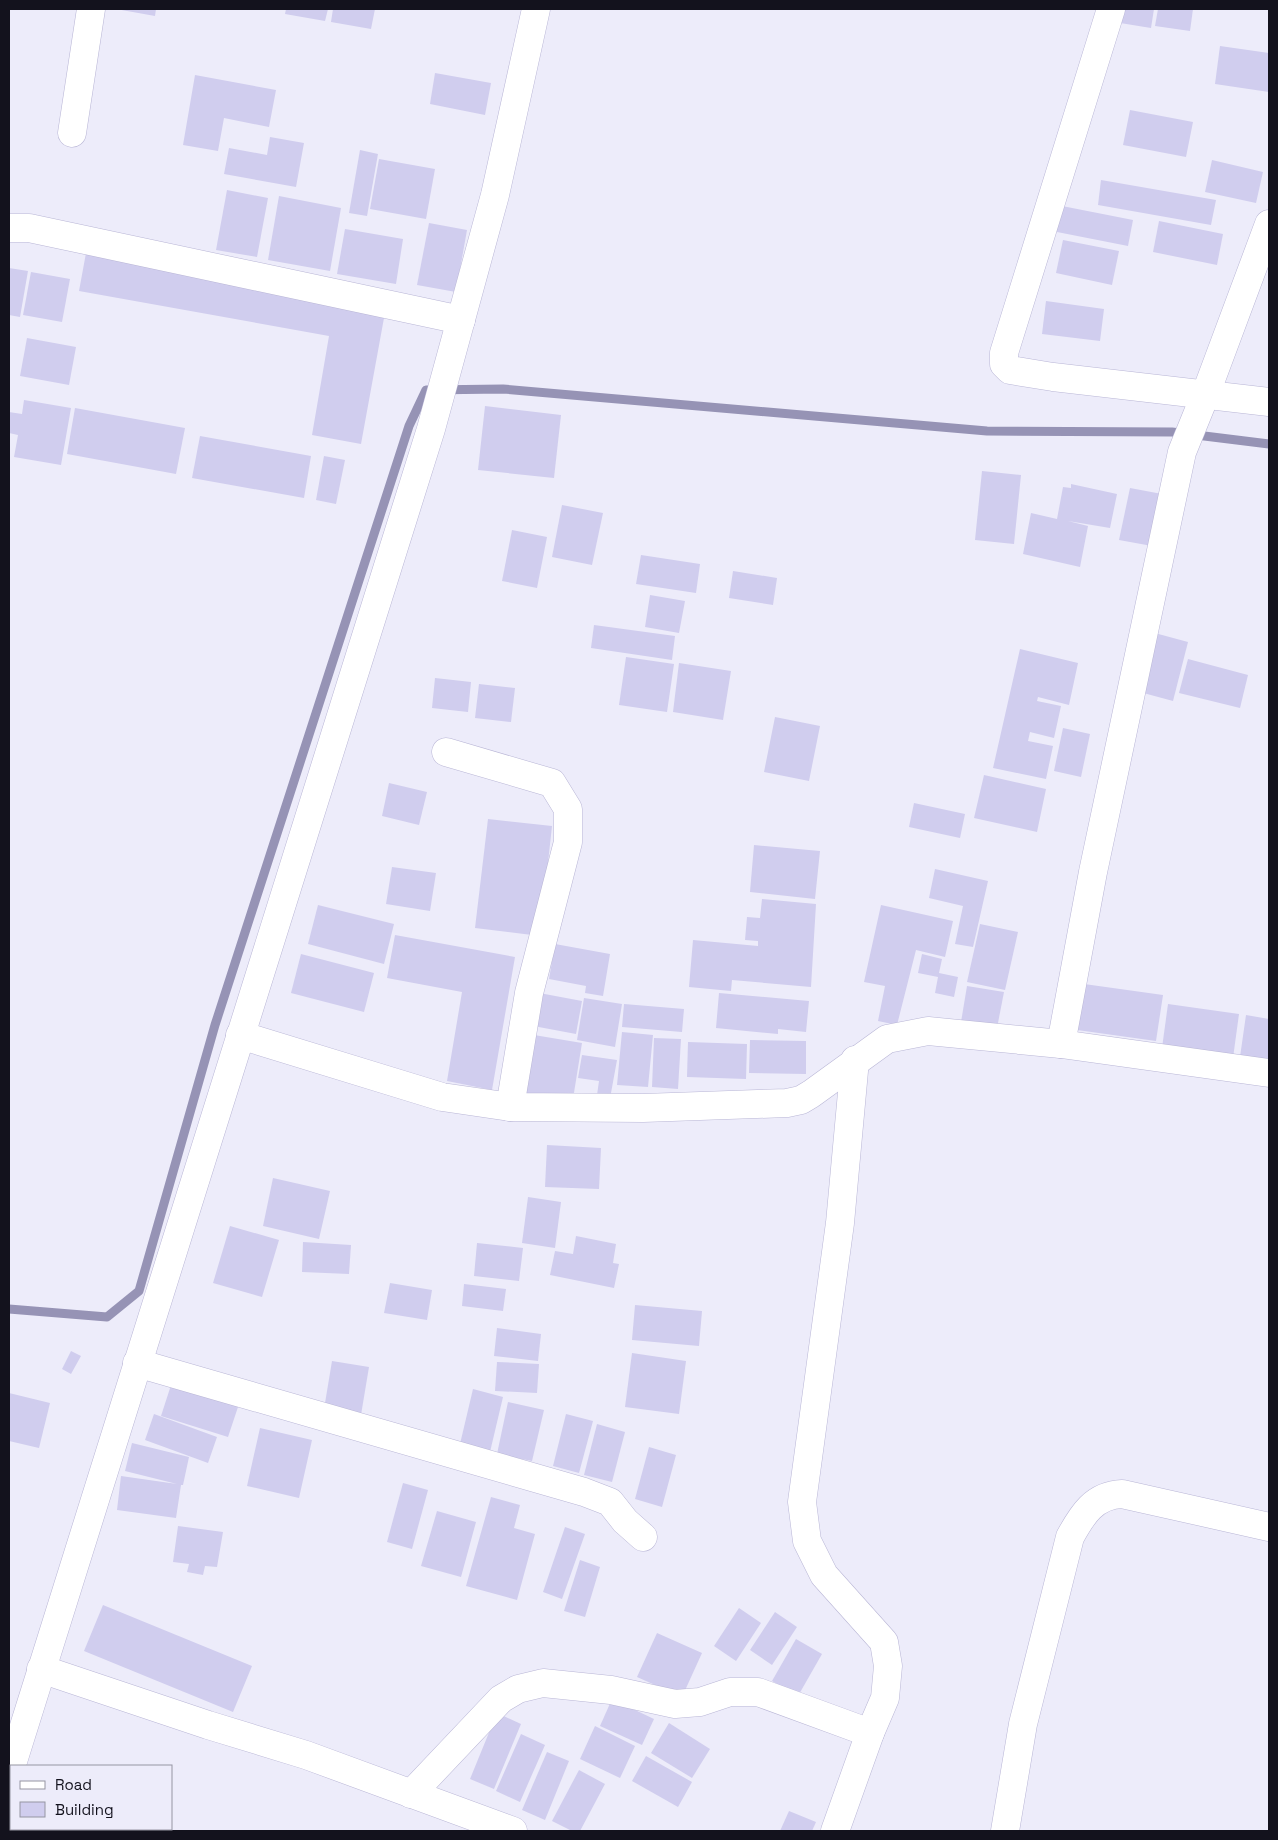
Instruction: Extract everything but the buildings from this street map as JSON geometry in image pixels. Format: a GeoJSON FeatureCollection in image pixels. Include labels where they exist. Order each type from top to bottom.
{"type":"FeatureCollection","features":[{"type":"Feature","properties":{"kind":"street"},"geometry":{"type":"LineString","coordinates":[[72,133],[92,9]]}},
{"type":"Feature","properties":{"kind":"street"},"geometry":{"type":"LineString","coordinates":[[12,1765],[431,429],[496,195],[536,9]]}},
{"type":"Feature","properties":{"kind":"street"},"geometry":{"type":"LineString","coordinates":[[1111,9],[1004,353],[1004,364],[1010,370],[1204,399],[1269,402]]}},
{"type":"Feature","properties":{"kind":"street"},"geometry":{"type":"LineString","coordinates":[[1061,1044],[1093,872],[1182,452],[1204,399],[1269,224]]}},
{"type":"Feature","properties":{"kind":"street"},"geometry":{"type":"LineString","coordinates":[[9,228],[29,228],[461,320]]}},
{"type":"Feature","properties":{"kind":"street"},"geometry":{"type":"LineString","coordinates":[[446,752],[552,783],[568,809],[568,842],[529,993],[510,1107]]}},
{"type":"Feature","properties":{"kind":"street"},"geometry":{"type":"LineString","coordinates":[[240,1035],[442,1096],[510,1107],[643,1108],[787,1103],[801,1100],[811,1094],[855,1060],[887,1039],[928,1031],[1061,1044],[1269,1073]]}},
{"type":"Feature","properties":{"kind":"street"},"geometry":{"type":"LineString","coordinates":[[836,1831],[870,1733],[885,1698],[888,1666],[884,1642],[824,1575],[807,1540],[802,1502],[840,1223],[855,1060]]}},
{"type":"Feature","properties":{"kind":"street"},"geometry":{"type":"LineString","coordinates":[[137,1363],[584,1492],[610,1502],[625,1521],[643,1537]]}},
{"type":"Feature","properties":{"kind":"street"},"geometry":{"type":"LineString","coordinates":[[1005,1831],[1023,1724],[1070,1537],[1084,1512],[1110,1494],[1122,1494],[1269,1527]]}},
{"type":"Feature","properties":{"kind":"street"},"geometry":{"type":"LineString","coordinates":[[41,1669],[208,1726],[306,1755],[513,1831]]}},
{"type":"Feature","properties":{"kind":"street"},"geometry":{"type":"LineString","coordinates":[[411,1794],[501,1699],[533,1684],[543,1683],[611,1690],[676,1704],[700,1702],[730,1692],[758,1692],[870,1733]]}},
{"type":"Feature","properties":{"kind":"waterway"},"geometry":{"type":"LineString","coordinates":[[9,1309],[107,1317],[139,1291],[215,1025],[409,426],[426,390],[503,389],[987,431],[1172,432],[1269,444]]}}]}
